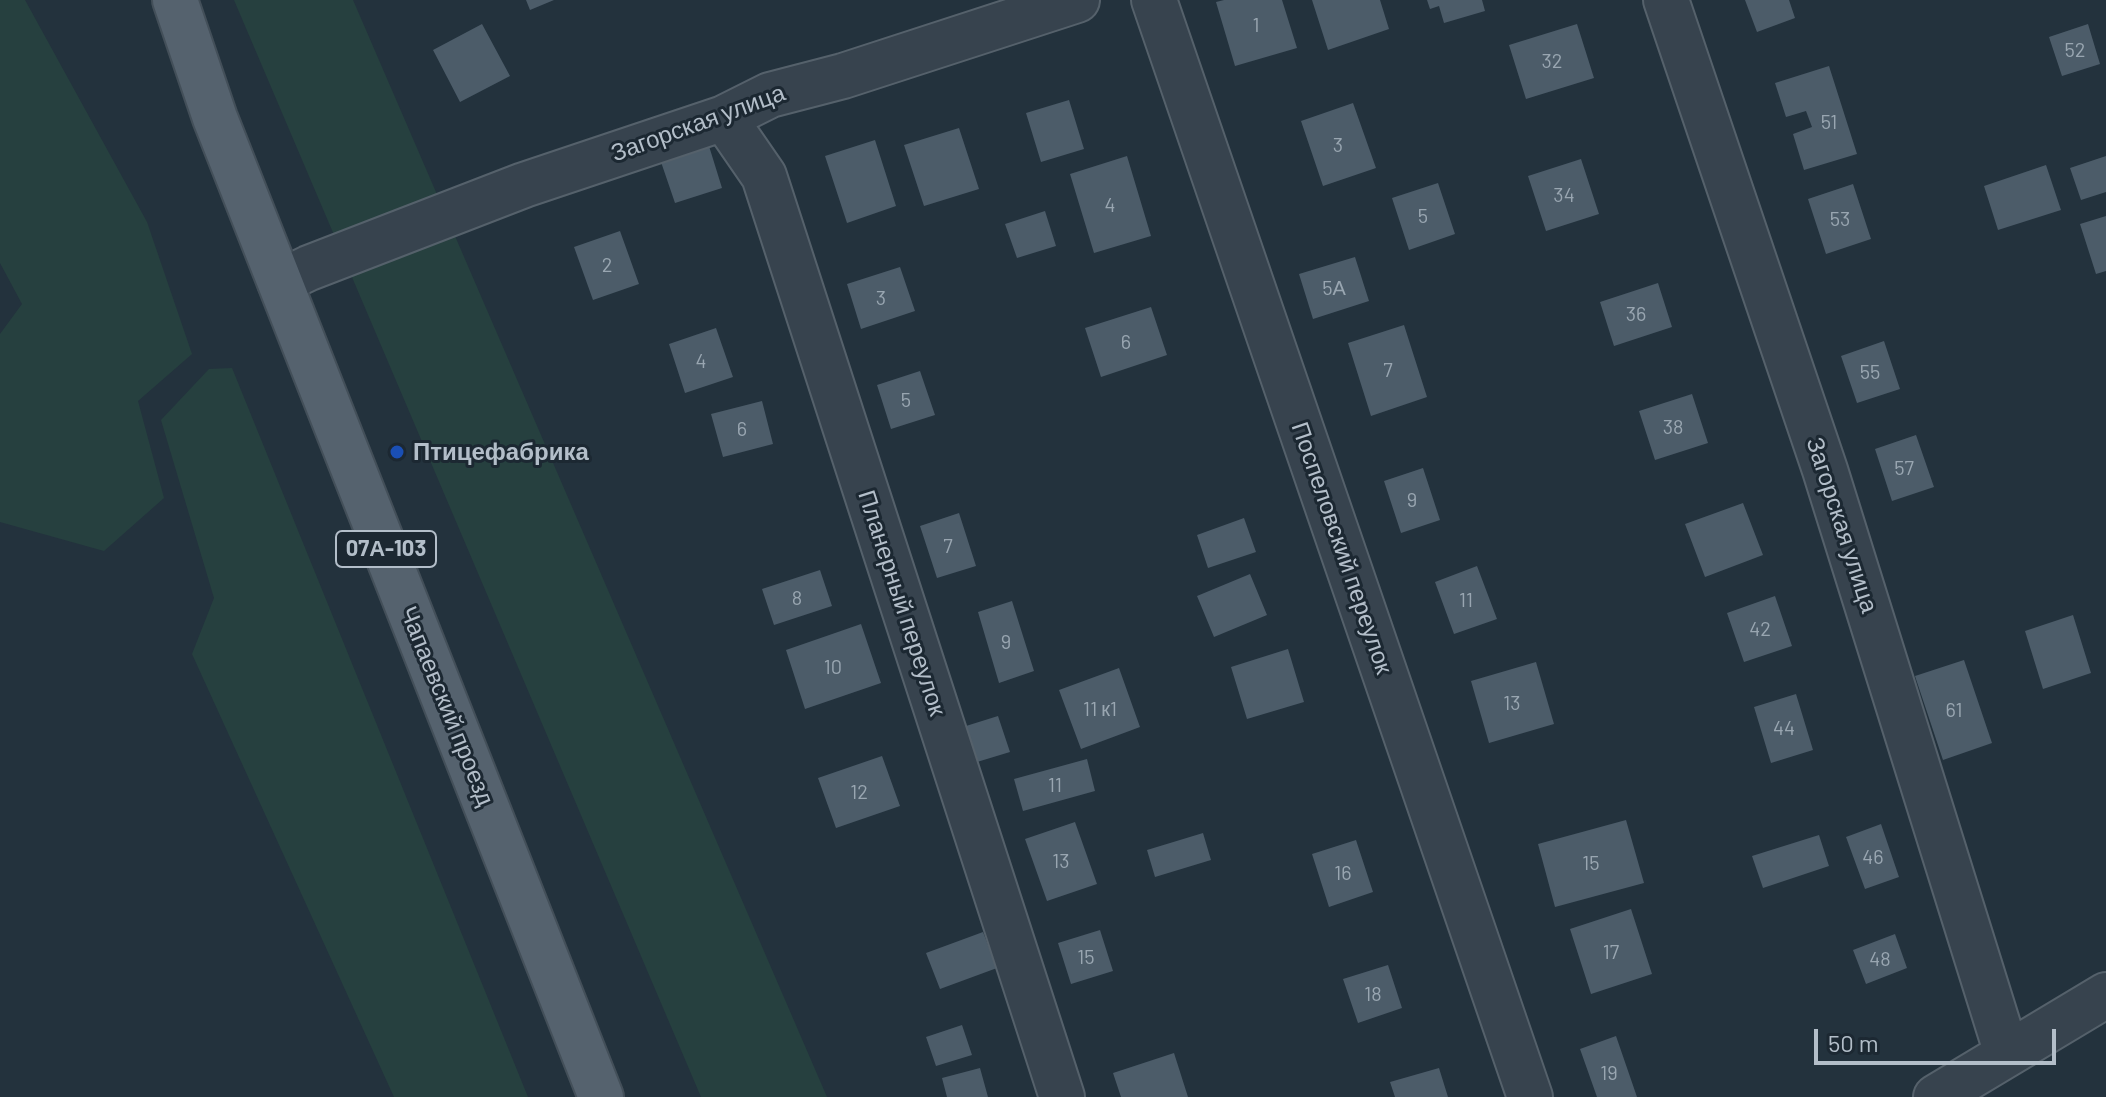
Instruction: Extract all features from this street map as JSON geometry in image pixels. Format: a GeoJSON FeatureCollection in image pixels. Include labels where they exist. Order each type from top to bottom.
{"type":"FeatureCollection","features":[{"type":"Feature","properties":{"kind":"main road","name":"Чапаевский проезд"},"geometry":{"type":"LineString","coordinates":[[175,0],[215,118],[601,1097]]}},
{"type":"Feature","properties":{"kind":"street","name":"Загорская улица"},"geometry":{"type":"LineString","coordinates":[[280,282],[323,262],[524,185],[724,118],[770,95],[843,76],[1077,0]]}},
{"type":"Feature","properties":{"kind":"street","name":"Поспеловский переулок"},"geometry":{"type":"LineString","coordinates":[[1154,0],[1530,1097]]}},
{"type":"Feature","properties":{"kind":"street","name":"Загорская улица"},"geometry":{"type":"LineString","coordinates":[[1666,0],[1825,470],[2007,1054]]}},
{"type":"Feature","properties":{"kind":"street","name":"Планерный переулок"},"geometry":{"type":"LineString","coordinates":[[724,118],[764,176],[1062,1097]]}},
{"type":"Feature","properties":{"kind":"street"},"geometry":{"type":"LineString","coordinates":[[1936,1097],[2106,995]]}},
{"type":"Feature","properties":{"kind":"green space"},"geometry":{"type":"Polygon","coordinates":[[[0,0],[25,0],[147,222],[192,354],[138,401],[164,498],[104,551],[0,522],[0,334],[22,304],[0,263],[0,0]]]}},
{"type":"Feature","properties":{"kind":"green space"},"geometry":{"type":"Polygon","coordinates":[[[234,0],[353,0],[827,1097],[701,1097],[234,0]]]}},
{"type":"Feature","properties":{"kind":"green space"},"geometry":{"type":"Polygon","coordinates":[[[232,368],[528,1097],[394,1097],[192,654],[214,598],[161,420],[209,369],[232,368]]]}},
{"type":"Feature","properties":{"kind":"building"},"geometry":{"type":"Polygon","coordinates":[[[526,0],[554,0],[530,10],[526,0]]]}},
{"type":"Feature","properties":{"kind":"building"},"geometry":{"type":"Polygon","coordinates":[[[1282,0],[1297,48],[1235,66],[1216,2],[1282,0]]]}},
{"type":"Feature","properties":{"kind":"building"},"geometry":{"type":"Polygon","coordinates":[[[1312,0],[1380,0],[1389,29],[1328,50],[1312,0]]]}},
{"type":"Feature","properties":{"kind":"building"},"geometry":{"type":"Polygon","coordinates":[[[1427,0],[1482,0],[1485,11],[1444,23],[1439,6],[1430,9],[1427,0]]]}},
{"type":"Feature","properties":{"kind":"building"},"geometry":{"type":"Polygon","coordinates":[[[1745,0],[1789,0],[1795,18],[1757,32],[1745,0]]]}},
{"type":"Feature","properties":{"kind":"building"},"geometry":{"type":"Polygon","coordinates":[[[482,24],[510,76],[460,102],[433,50],[482,24]]]}},
{"type":"Feature","properties":{"kind":"building"},"geometry":{"type":"Polygon","coordinates":[[[1577,24],[1594,78],[1526,99],[1509,45],[1577,24]]]}},
{"type":"Feature","properties":{"kind":"building"},"geometry":{"type":"Polygon","coordinates":[[[2088,24],[2100,64],[2062,76],[2049,37],[2088,24]]]}},
{"type":"Feature","properties":{"kind":"building"},"geometry":{"type":"Polygon","coordinates":[[[1829,66],[1857,154],[1804,170],[1793,134],[1812,127],[1806,111],[1786,117],[1775,83],[1829,66]]]}},
{"type":"Feature","properties":{"kind":"building"},"geometry":{"type":"Polygon","coordinates":[[[1069,100],[1084,149],[1041,162],[1026,113],[1069,100]]]}},
{"type":"Feature","properties":{"kind":"building"},"geometry":{"type":"Polygon","coordinates":[[[1353,103],[1376,168],[1323,186],[1301,121],[1353,103]]]}},
{"type":"Feature","properties":{"kind":"building"},"geometry":{"type":"Polygon","coordinates":[[[959,128],[979,189],[924,206],[904,145],[959,128]]]}},
{"type":"Feature","properties":{"kind":"building"},"geometry":{"type":"Polygon","coordinates":[[[875,140],[896,206],[847,223],[825,156],[875,140]]]}},
{"type":"Feature","properties":{"kind":"building"},"geometry":{"type":"Polygon","coordinates":[[[709,146],[722,188],[675,203],[661,162],[709,146]]]}},
{"type":"Feature","properties":{"kind":"building"},"geometry":{"type":"Polygon","coordinates":[[[1127,156],[1151,236],[1094,253],[1070,174],[1127,156]]]}},
{"type":"Feature","properties":{"kind":"building"},"geometry":{"type":"Polygon","coordinates":[[[2106,156],[2106,192],[2081,200],[2070,168],[2106,156]]]}},
{"type":"Feature","properties":{"kind":"building"},"geometry":{"type":"Polygon","coordinates":[[[1581,159],[1599,214],[1546,231],[1528,176],[1581,159]]]}},
{"type":"Feature","properties":{"kind":"building"},"geometry":{"type":"Polygon","coordinates":[[[2046,165],[2061,210],[1998,230],[1984,186],[2046,165]]]}},
{"type":"Feature","properties":{"kind":"building"},"geometry":{"type":"Polygon","coordinates":[[[1438,183],[1455,234],[1409,250],[1392,198],[1438,183]]]}},
{"type":"Feature","properties":{"kind":"building"},"geometry":{"type":"Polygon","coordinates":[[[1853,184],[1871,239],[1826,254],[1808,199],[1853,184]]]}},
{"type":"Feature","properties":{"kind":"building"},"geometry":{"type":"Polygon","coordinates":[[[1045,211],[1056,246],[1017,258],[1005,224],[1045,211]]]}},
{"type":"Feature","properties":{"kind":"building"},"geometry":{"type":"Polygon","coordinates":[[[2106,216],[2106,271],[2096,274],[2080,224],[2106,216]]]}},
{"type":"Feature","properties":{"kind":"building"},"geometry":{"type":"Polygon","coordinates":[[[620,231],[639,284],[593,300],[574,247],[620,231]]]}},
{"type":"Feature","properties":{"kind":"building"},"geometry":{"type":"Polygon","coordinates":[[[1355,257],[1369,301],[1313,319],[1299,274],[1355,257]]]}},
{"type":"Feature","properties":{"kind":"building"},"geometry":{"type":"Polygon","coordinates":[[[900,267],[915,311],[861,329],[847,284],[900,267]]]}},
{"type":"Feature","properties":{"kind":"building"},"geometry":{"type":"Polygon","coordinates":[[[1658,283],[1672,327],[1614,346],[1600,302],[1658,283]]]}},
{"type":"Feature","properties":{"kind":"building"},"geometry":{"type":"Polygon","coordinates":[[[1151,307],[1167,355],[1101,377],[1085,328],[1151,307]]]}},
{"type":"Feature","properties":{"kind":"building"},"geometry":{"type":"Polygon","coordinates":[[[1404,325],[1427,397],[1371,416],[1348,343],[1404,325]]]}},
{"type":"Feature","properties":{"kind":"building"},"geometry":{"type":"Polygon","coordinates":[[[716,328],[733,377],[685,393],[669,344],[716,328]]]}},
{"type":"Feature","properties":{"kind":"building"},"geometry":{"type":"Polygon","coordinates":[[[1884,341],[1900,389],[1857,403],[1841,356],[1884,341]]]}},
{"type":"Feature","properties":{"kind":"building"},"geometry":{"type":"Polygon","coordinates":[[[920,371],[935,415],[891,429],[877,385],[920,371]]]}},
{"type":"Feature","properties":{"kind":"building"},"geometry":{"type":"Polygon","coordinates":[[[1692,394],[1708,443],[1655,460],[1639,411],[1692,394]]]}},
{"type":"Feature","properties":{"kind":"building"},"geometry":{"type":"Polygon","coordinates":[[[762,401],[773,444],[723,457],[711,414],[762,401]]]}},
{"type":"Feature","properties":{"kind":"building"},"geometry":{"type":"Polygon","coordinates":[[[1916,435],[1934,487],[1892,501],[1875,449],[1916,435]]]}},
{"type":"Feature","properties":{"kind":"building"},"geometry":{"type":"Polygon","coordinates":[[[1423,468],[1440,520],[1401,533],[1384,481],[1423,468]]]}},
{"type":"Feature","properties":{"kind":"building"},"geometry":{"type":"Polygon","coordinates":[[[1743,503],[1763,555],[1705,577],[1685,524],[1743,503]]]}},
{"type":"Feature","properties":{"kind":"building"},"geometry":{"type":"Polygon","coordinates":[[[959,513],[976,566],[937,578],[920,526],[959,513]]]}},
{"type":"Feature","properties":{"kind":"building"},"geometry":{"type":"Polygon","coordinates":[[[1244,518],[1256,552],[1208,568],[1197,535],[1244,518]]]}},
{"type":"Feature","properties":{"kind":"building"},"geometry":{"type":"Polygon","coordinates":[[[1477,566],[1497,619],[1454,634],[1435,582],[1477,566]]]}},
{"type":"Feature","properties":{"kind":"building"},"geometry":{"type":"Polygon","coordinates":[[[820,570],[832,606],[774,625],[762,589],[820,570]]]}},
{"type":"Feature","properties":{"kind":"building"},"geometry":{"type":"Polygon","coordinates":[[[1250,574],[1267,615],[1214,637],[1197,596],[1250,574]]]}},
{"type":"Feature","properties":{"kind":"building"},"geometry":{"type":"Polygon","coordinates":[[[1775,596],[1792,646],[1744,662],[1727,613],[1775,596]]]}},
{"type":"Feature","properties":{"kind":"building"},"geometry":{"type":"Polygon","coordinates":[[[1012,601],[1034,671],[999,683],[978,612],[1012,601]]]}},
{"type":"Feature","properties":{"kind":"building"},"geometry":{"type":"Polygon","coordinates":[[[2073,615],[2091,673],[2043,689],[2025,631],[2073,615]]]}},
{"type":"Feature","properties":{"kind":"building"},"geometry":{"type":"Polygon","coordinates":[[[861,624],[881,683],[805,709],[786,650],[861,624]]]}},
{"type":"Feature","properties":{"kind":"building"},"geometry":{"type":"Polygon","coordinates":[[[1288,649],[1304,702],[1247,719],[1231,667],[1288,649]]]}},
{"type":"Feature","properties":{"kind":"building"},"geometry":{"type":"Polygon","coordinates":[[[1964,660],[1992,743],[1943,760],[1915,676],[1964,660]]]}},
{"type":"Feature","properties":{"kind":"building"},"geometry":{"type":"Polygon","coordinates":[[[1536,662],[1554,724],[1489,743],[1471,681],[1536,662]]]}},
{"type":"Feature","properties":{"kind":"building"},"geometry":{"type":"Polygon","coordinates":[[[1119,668],[1140,727],[1081,749],[1059,690],[1119,668]]]}},
{"type":"Feature","properties":{"kind":"building"},"geometry":{"type":"Polygon","coordinates":[[[1796,694],[1813,750],[1771,763],[1754,707],[1796,694]]]}},
{"type":"Feature","properties":{"kind":"building"},"geometry":{"type":"Polygon","coordinates":[[[998,716],[1010,752],[977,762],[966,726],[998,716]]]}},
{"type":"Feature","properties":{"kind":"building"},"geometry":{"type":"Polygon","coordinates":[[[882,756],[900,806],[836,828],[818,778],[882,756]]]}},
{"type":"Feature","properties":{"kind":"building"},"geometry":{"type":"Polygon","coordinates":[[[1087,759],[1095,791],[1023,811],[1014,779],[1087,759]]]}},
{"type":"Feature","properties":{"kind":"building"},"geometry":{"type":"Polygon","coordinates":[[[1626,820],[1644,883],[1555,907],[1538,844],[1626,820]]]}},
{"type":"Feature","properties":{"kind":"building"},"geometry":{"type":"Polygon","coordinates":[[[1075,822],[1097,884],[1047,901],[1025,839],[1075,822]]]}},
{"type":"Feature","properties":{"kind":"building"},"geometry":{"type":"Polygon","coordinates":[[[1881,824],[1899,877],[1865,889],[1846,837],[1881,824]]]}},
{"type":"Feature","properties":{"kind":"building"},"geometry":{"type":"Polygon","coordinates":[[[1203,833],[1211,860],[1155,877],[1147,850],[1203,833]]]}},
{"type":"Feature","properties":{"kind":"building"},"geometry":{"type":"Polygon","coordinates":[[[1819,835],[1829,866],[1763,888],[1752,856],[1819,835]]]}},
{"type":"Feature","properties":{"kind":"building"},"geometry":{"type":"Polygon","coordinates":[[[1356,840],[1373,892],[1329,907],[1312,854],[1356,840]]]}},
{"type":"Feature","properties":{"kind":"building"},"geometry":{"type":"Polygon","coordinates":[[[1631,909],[1652,974],[1591,994],[1570,929],[1631,909]]]}},
{"type":"Feature","properties":{"kind":"building"},"geometry":{"type":"Polygon","coordinates":[[[1100,930],[1113,971],[1071,984],[1058,943],[1100,930]]]}},
{"type":"Feature","properties":{"kind":"building"},"geometry":{"type":"Polygon","coordinates":[[[983,932],[997,968],[940,989],[926,953],[983,932]]]}},
{"type":"Feature","properties":{"kind":"building"},"geometry":{"type":"Polygon","coordinates":[[[1895,934],[1907,968],[1866,984],[1853,950],[1895,934]]]}},
{"type":"Feature","properties":{"kind":"building"},"geometry":{"type":"Polygon","coordinates":[[[1388,965],[1402,1008],[1358,1023],[1343,979],[1388,965]]]}},
{"type":"Feature","properties":{"kind":"building"},"geometry":{"type":"Polygon","coordinates":[[[962,1025],[972,1055],[936,1066],[926,1037],[962,1025]]]}},
{"type":"Feature","properties":{"kind":"building"},"geometry":{"type":"Polygon","coordinates":[[[1616,1036],[1637,1097],[1597,1097],[1580,1049],[1616,1036]]]}},
{"type":"Feature","properties":{"kind":"building"},"geometry":{"type":"Polygon","coordinates":[[[1174,1053],[1188,1097],[1121,1097],[1113,1073],[1174,1053]]]}},
{"type":"Feature","properties":{"kind":"building"},"geometry":{"type":"Polygon","coordinates":[[[980,1068],[988,1097],[947,1097],[942,1078],[980,1068]]]}},
{"type":"Feature","properties":{"kind":"building"},"geometry":{"type":"Polygon","coordinates":[[[1439,1068],[1448,1097],[1395,1097],[1390,1082],[1439,1068]]]}},
{"type":"Feature","properties":{"kind":"place","name":"Птицефабрика"},"geometry":{"type":"Point","coordinates":[397,452]}}]}
